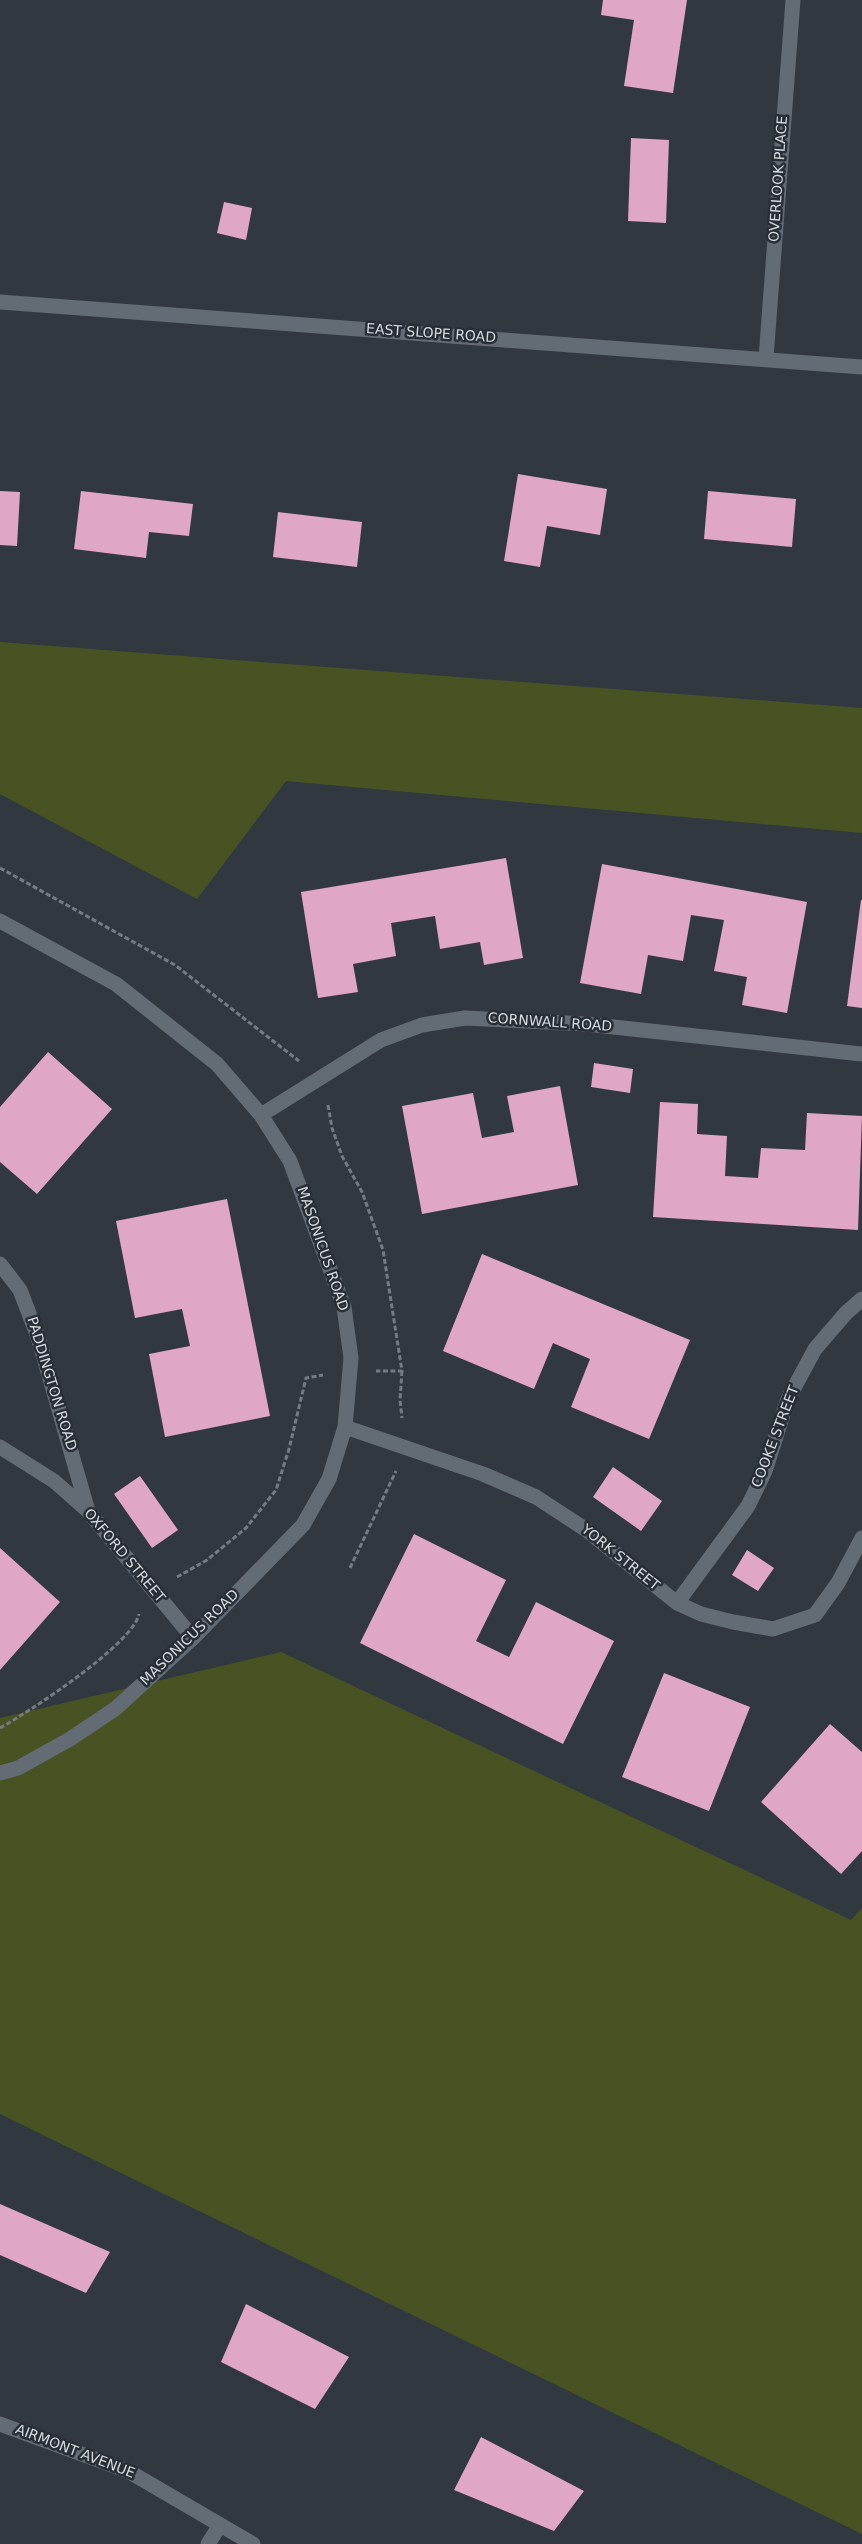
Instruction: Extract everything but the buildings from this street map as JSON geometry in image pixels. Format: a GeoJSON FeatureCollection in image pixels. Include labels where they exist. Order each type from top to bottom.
{"type":"FeatureCollection","features":[{"type":"Feature","properties":{"kind":"street","name":"OVERLOOK PLACE"},"geometry":{"type":"LineString","coordinates":[[766,358],[793,0]]}},
{"type":"Feature","properties":{"kind":"street","name":"EAST SLOPE ROAD"},"geometry":{"type":"LineString","coordinates":[[0,302],[766,358],[862,367]]}},
{"type":"Feature","properties":{"kind":"street","name":"MASONICUS ROAD"},"geometry":{"type":"LineString","coordinates":[[0,922],[116,984],[216,1064],[261,1115],[290,1160],[344,1307],[351,1358],[345,1427],[329,1479],[303,1525],[192,1638],[115,1709],[70,1739],[18,1768],[0,1773]]}},
{"type":"Feature","properties":{"kind":"street","name":"CORNWALL ROAD"},"geometry":{"type":"LineString","coordinates":[[261,1115],[381,1040],[422,1025],[465,1018],[586,1024],[862,1054]]}},
{"type":"Feature","properties":{"kind":"street","name":"PADDINGTON ROAD"},"geometry":{"type":"LineString","coordinates":[[0,1264],[20,1290],[38,1337],[88,1511]]}},
{"type":"Feature","properties":{"kind":"street","name":"COOKE STREET"},"geometry":{"type":"LineString","coordinates":[[677,1603],[748,1506],[765,1471],[788,1399],[815,1349],[846,1313],[862,1299]]}},
{"type":"Feature","properties":{"kind":"street","name":"YORK STREET"},"geometry":{"type":"LineString","coordinates":[[345,1427],[483,1474],[536,1498],[585,1529],[677,1603],[701,1614],[773,1629],[816,1615],[838,1583],[862,1538]]}},
{"type":"Feature","properties":{"kind":"street","name":"OXFORD STREET"},"geometry":{"type":"LineString","coordinates":[[0,1447],[54,1481],[88,1511],[192,1638]]}},
{"type":"Feature","properties":{"kind":"street","name":"AIRMONT AVENUE"},"geometry":{"type":"LineString","coordinates":[[0,2424],[128,2471],[253,2544]]}},
{"type":"Feature","properties":{"kind":"street"},"geometry":{"type":"LineString","coordinates":[[208,2544],[220,2524]]}},
{"type":"Feature","properties":{"kind":"path"},"geometry":{"type":"LineString","coordinates":[[0,868],[175,965],[302,1062],[311,1084],[328,1105],[332,1128],[342,1156],[362,1192],[383,1250],[402,1371],[350,1371],[306,1378],[289,1449],[276,1490],[246,1528],[207,1560],[181,1574],[156,1594],[139,1612],[137,1623],[105,1654],[45,1701],[0,1728]]}},
{"type":"Feature","properties":{"kind":"green space"},"geometry":{"type":"Polygon","coordinates":[[[0,642],[862,708],[862,833],[286,781],[197,899],[0,794],[0,642]]]}},
{"type":"Feature","properties":{"kind":"green space"},"geometry":{"type":"Polygon","coordinates":[[[281,1652],[851,1920],[862,1908],[862,2534],[0,2114],[0,1718],[281,1652]]]}}]}
